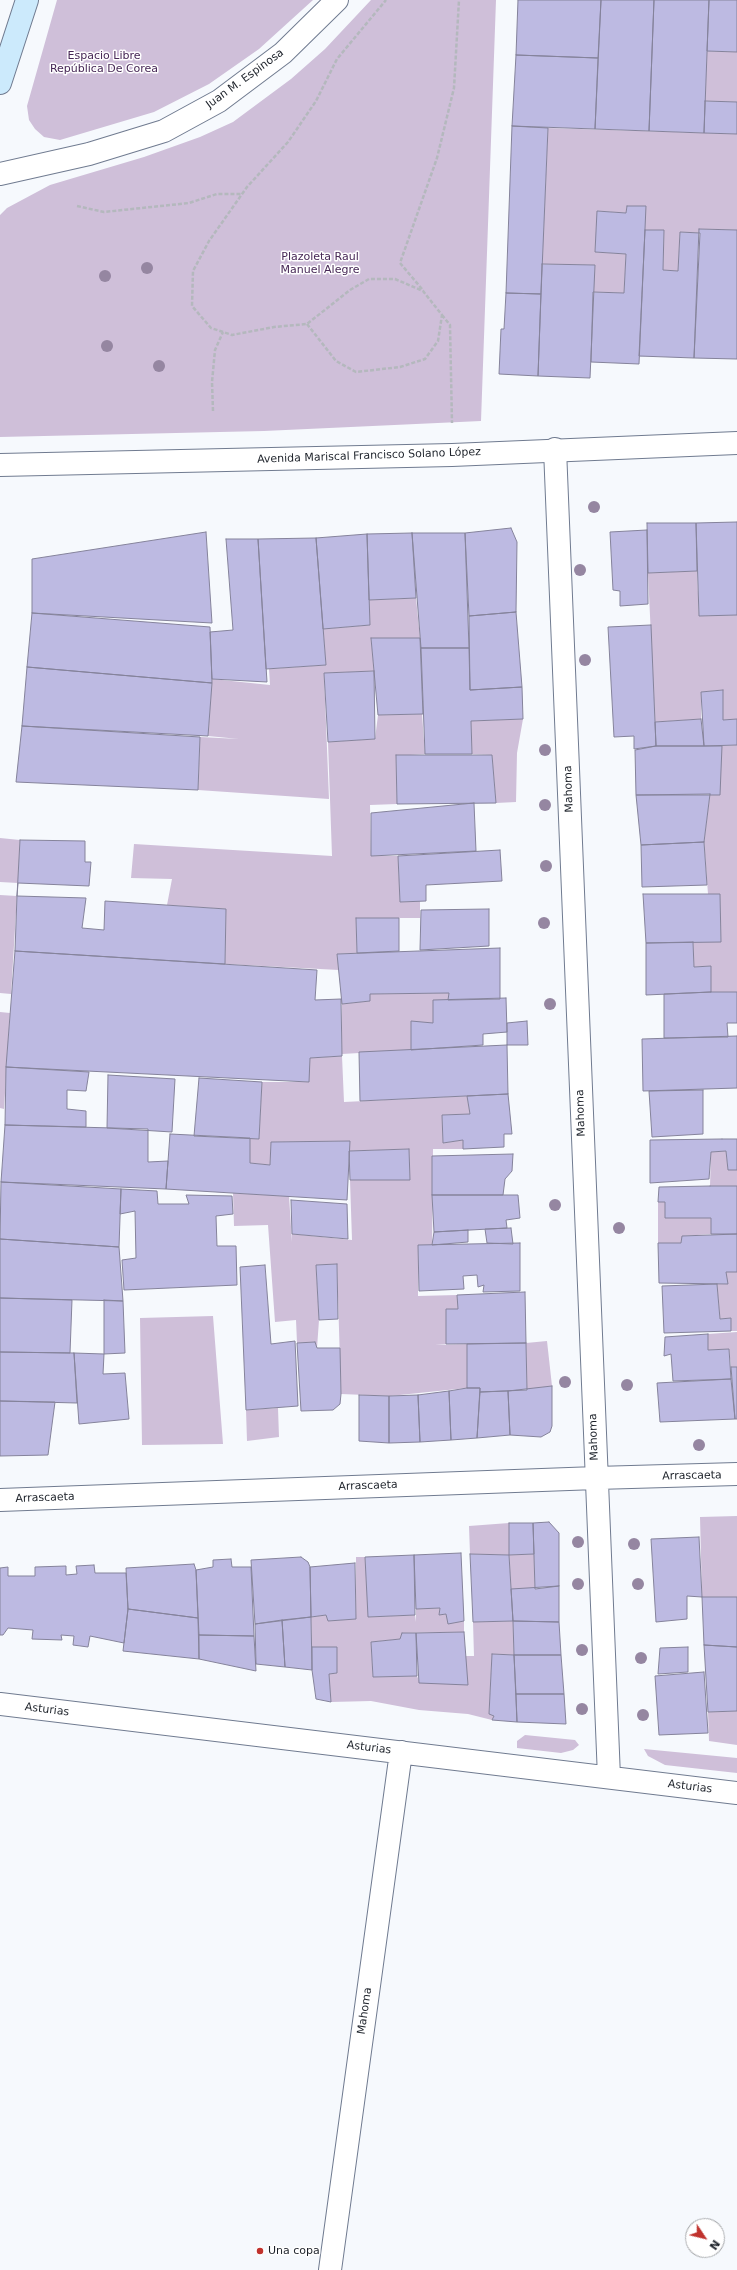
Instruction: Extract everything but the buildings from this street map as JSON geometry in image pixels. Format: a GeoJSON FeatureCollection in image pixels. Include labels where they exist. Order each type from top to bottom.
{"type":"FeatureCollection","features":[{"type":"Feature","properties":{"kind":"main road"},"geometry":{"type":"LineString","coordinates":[[0,83],[27,0]]}},
{"type":"Feature","properties":{"kind":"street","name":"Juan M. Espinosa"},"geometry":{"type":"LineString","coordinates":[[0,174],[89,154],[164,131],[219,101],[264,67],[283,52],[337,0]]}},
{"type":"Feature","properties":{"kind":"street","name":"Avenida Mariscal Francisco Solano López"},"geometry":{"type":"LineString","coordinates":[[0,465],[452,455],[555,449],[737,443]]}},
{"type":"Feature","properties":{"kind":"street","name":"Mahoma"},"geometry":{"type":"LineString","coordinates":[[555,449],[609,1777]]}},
{"type":"Feature","properties":{"kind":"street","name":"Arrascaeta"},"geometry":{"type":"LineString","coordinates":[[0,1500],[737,1474]]}},
{"type":"Feature","properties":{"kind":"street","name":"Asturias"},"geometry":{"type":"LineString","coordinates":[[0,1704],[737,1793]]}},
{"type":"Feature","properties":{"kind":"street","name":"Mahoma"},"geometry":{"type":"LineString","coordinates":[[330,2270],[401,1752]]}},
{"type":"Feature","properties":{"kind":"path"},"geometry":{"type":"LineString","coordinates":[[386,0],[337,59],[316,101],[288,142],[242,194],[208,241],[193,271],[192,306],[212,328],[232,335],[274,327],[307,324],[350,290],[369,279],[395,280],[423,291]]}},
{"type":"Feature","properties":{"kind":"path"},"geometry":{"type":"LineString","coordinates":[[452,455],[450,325],[400,263],[437,158],[454,88],[459,0]]}},
{"type":"Feature","properties":{"kind":"path"},"geometry":{"type":"LineString","coordinates":[[77,206],[104,212],[189,203],[217,194],[242,194]]}},
{"type":"Feature","properties":{"kind":"path"},"geometry":{"type":"LineString","coordinates":[[307,324],[336,361],[356,372],[400,367],[425,359],[438,341],[442,314]]}},
{"type":"Feature","properties":{"kind":"path"},"geometry":{"type":"LineString","coordinates":[[213,411],[212,382],[216,350],[223,332]]}},
{"type":"Feature","properties":{"kind":"green space","name":"Espacio Libre República De Corea"},"geometry":{"type":"Polygon","coordinates":[[[57,0],[313,0],[259,49],[209,84],[154,112],[60,140],[44,137],[35,129],[29,120],[27,106],[57,0]]]}},
{"type":"Feature","properties":{"kind":"green space","name":"Plazoleta Raul Manuel Alegre"},"geometry":{"type":"Polygon","coordinates":[[[371,0],[496,0],[481,421],[264,431],[0,437],[0,215],[7,208],[50,185],[144,157],[200,137],[233,122],[291,79],[325,49],[371,0]]]}},
{"type":"Feature","properties":{"kind":"green space"},"geometry":{"type":"Polygon","coordinates":[[[707,51],[737,52],[737,102],[705,101],[707,51]]]}},
{"type":"Feature","properties":{"kind":"green space"},"geometry":{"type":"Polygon","coordinates":[[[548,128],[737,134],[737,230],[700,229],[700,233],[680,232],[678,271],[663,270],[664,230],[645,230],[645,206],[627,206],[626,213],[598,211],[595,252],[626,254],[624,293],[593,292],[595,265],[542,264],[548,128]]]}},
{"type":"Feature","properties":{"kind":"green space"},"geometry":{"type":"Polygon","coordinates":[[[697,571],[699,616],[737,615],[737,719],[723,720],[722,690],[701,692],[701,719],[655,722],[648,573],[697,571]]]}},
{"type":"Feature","properties":{"kind":"green space"},"geometry":{"type":"Polygon","coordinates":[[[416,598],[420,638],[371,638],[374,671],[324,673],[329,799],[198,790],[200,737],[239,739],[208,736],[212,679],[270,685],[269,669],[326,665],[323,629],[370,625],[369,600],[416,598]]]}},
{"type":"Feature","properties":{"kind":"green space"},"geometry":{"type":"Polygon","coordinates":[[[422,714],[425,754],[396,756],[397,804],[370,805],[371,856],[398,856],[400,902],[420,901],[420,918],[356,918],[357,953],[337,954],[339,970],[225,964],[226,909],[167,905],[172,879],[131,878],[134,844],[332,856],[328,742],[375,739],[378,715],[422,714]]]}},
{"type":"Feature","properties":{"kind":"green space"},"geometry":{"type":"Polygon","coordinates":[[[523,719],[517,753],[516,802],[496,803],[492,755],[472,754],[471,721],[523,719]]]}},
{"type":"Feature","properties":{"kind":"green space"},"geometry":{"type":"Polygon","coordinates":[[[737,745],[737,992],[711,992],[710,966],[694,967],[693,942],[721,941],[720,894],[708,894],[704,842],[710,794],[722,746],[737,745]]]}},
{"type":"Feature","properties":{"kind":"green space"},"geometry":{"type":"Polygon","coordinates":[[[0,838],[20,840],[18,883],[0,882],[0,838]]]}},
{"type":"Feature","properties":{"kind":"green space"},"geometry":{"type":"Polygon","coordinates":[[[0,895],[17,896],[11,994],[0,993],[0,895]]]}},
{"type":"Feature","properties":{"kind":"green space"},"geometry":{"type":"Polygon","coordinates":[[[449,993],[448,1000],[433,1001],[433,1023],[411,1050],[342,1054],[342,1004],[369,1001],[370,994],[449,993]]]}},
{"type":"Feature","properties":{"kind":"green space"},"geometry":{"type":"Polygon","coordinates":[[[0,1012],[10,1013],[4,1109],[0,1108],[0,1012]]]}},
{"type":"Feature","properties":{"kind":"green space"},"geometry":{"type":"Polygon","coordinates":[[[342,1056],[344,1102],[467,1096],[470,1114],[442,1115],[443,1143],[463,1140],[463,1149],[433,1149],[432,1245],[418,1246],[418,1296],[457,1295],[458,1309],[446,1310],[446,1344],[435,1345],[467,1344],[467,1388],[390,1396],[341,1394],[337,1264],[316,1265],[319,1320],[317,1348],[315,1342],[297,1343],[296,1320],[275,1322],[268,1225],[234,1226],[233,1193],[289,1196],[292,1242],[292,1234],[352,1240],[350,1180],[410,1180],[409,1149],[349,1151],[350,1141],[271,1142],[270,1165],[250,1163],[250,1138],[259,1139],[262,1082],[308,1082],[310,1058],[342,1056]]]}},
{"type":"Feature","properties":{"kind":"green space"},"geometry":{"type":"Polygon","coordinates":[[[726,1151],[728,1170],[737,1170],[737,1186],[710,1186],[711,1152],[726,1151]]]}},
{"type":"Feature","properties":{"kind":"green space"},"geometry":{"type":"Polygon","coordinates":[[[658,1202],[665,1202],[665,1218],[711,1218],[711,1234],[683,1236],[681,1243],[658,1243],[658,1202]]]}},
{"type":"Feature","properties":{"kind":"green space"},"geometry":{"type":"Polygon","coordinates":[[[726,1272],[737,1272],[737,1331],[731,1331],[731,1318],[720,1319],[717,1284],[727,1284],[726,1272]]]}},
{"type":"Feature","properties":{"kind":"green space"},"geometry":{"type":"Polygon","coordinates":[[[213,1316],[223,1444],[142,1445],[140,1318],[213,1316]]]}},
{"type":"Feature","properties":{"kind":"green space"},"geometry":{"type":"Polygon","coordinates":[[[737,1332],[737,1367],[731,1367],[729,1349],[708,1350],[708,1334],[737,1332]]]}},
{"type":"Feature","properties":{"kind":"green space"},"geometry":{"type":"Polygon","coordinates":[[[547,1341],[552,1386],[527,1390],[526,1343],[547,1341]]]}},
{"type":"Feature","properties":{"kind":"green space"},"geometry":{"type":"Polygon","coordinates":[[[278,1408],[279,1437],[247,1441],[246,1410],[278,1408]]]}},
{"type":"Feature","properties":{"kind":"green space"},"geometry":{"type":"Polygon","coordinates":[[[737,1516],[737,1597],[702,1597],[700,1517],[737,1516]]]}},
{"type":"Feature","properties":{"kind":"green space"},"geometry":{"type":"Polygon","coordinates":[[[509,1523],[509,1555],[470,1554],[469,1526],[509,1523]]]}},
{"type":"Feature","properties":{"kind":"green space"},"geometry":{"type":"Polygon","coordinates":[[[534,1554],[535,1589],[511,1589],[509,1555],[534,1554]]]}},
{"type":"Feature","properties":{"kind":"green space"},"geometry":{"type":"Polygon","coordinates":[[[356,1557],[365,1557],[369,1617],[415,1615],[416,1622],[416,1609],[440,1608],[439,1615],[446,1614],[449,1623],[464,1621],[464,1632],[403,1633],[400,1639],[371,1642],[373,1677],[417,1676],[420,1683],[466,1656],[474,1656],[473,1622],[513,1621],[514,1655],[492,1654],[489,1714],[494,1716],[492,1720],[468,1714],[419,1710],[371,1701],[331,1702],[329,1674],[337,1673],[337,1647],[312,1647],[311,1617],[326,1615],[328,1621],[356,1619],[356,1557]]]}},
{"type":"Feature","properties":{"kind":"green space"},"geometry":{"type":"Polygon","coordinates":[[[737,1711],[737,1745],[709,1741],[708,1712],[737,1711]]]}},
{"type":"Feature","properties":{"kind":"green space"},"geometry":{"type":"Polygon","coordinates":[[[525,1735],[575,1740],[579,1745],[573,1750],[561,1753],[517,1748],[517,1741],[525,1735]]]}},
{"type":"Feature","properties":{"kind":"green space"},"geometry":{"type":"Polygon","coordinates":[[[644,1749],[737,1758],[737,1773],[665,1765],[648,1756],[644,1749]]]}},
{"type":"Feature","properties":{"kind":"place","name":"Una copa"},"geometry":{"type":"Point","coordinates":[260,2251]}}]}
